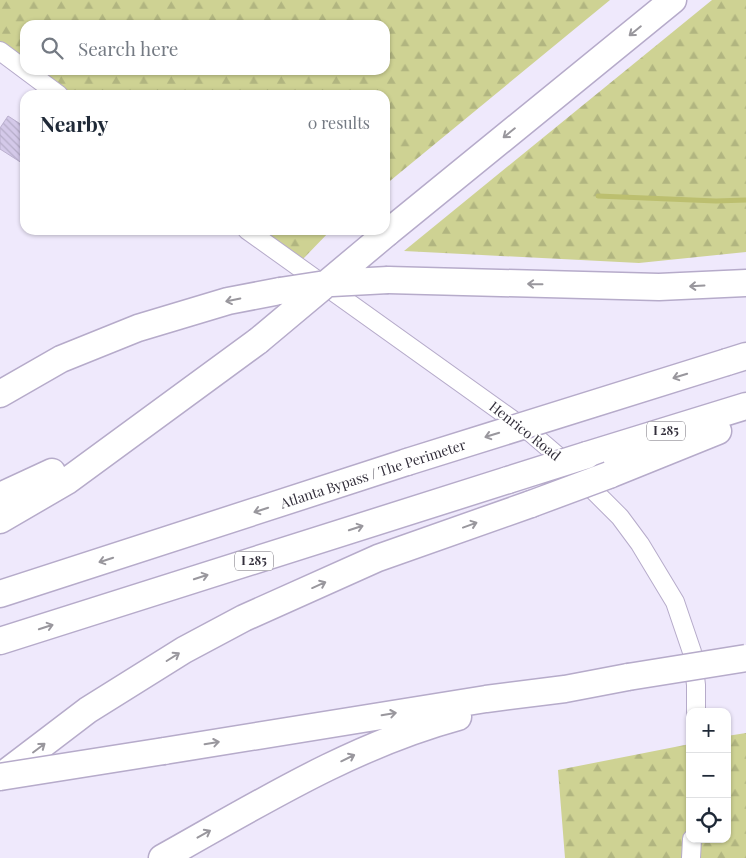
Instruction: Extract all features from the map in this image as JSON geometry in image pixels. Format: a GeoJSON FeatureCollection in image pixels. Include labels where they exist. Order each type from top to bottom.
{"type":"FeatureCollection","features":[{"type":"Feature","properties":{"kind":"highway"},"geometry":{"type":"LineString","coordinates":[[390,231],[673,0]]}},
{"type":"Feature","properties":{"kind":"highway"},"geometry":{"type":"LineString","coordinates":[[0,520],[67,481],[172,405],[258,341],[385,235]]}},
{"type":"Feature","properties":{"kind":"highway"},"geometry":{"type":"LineString","coordinates":[[0,394],[61,359],[138,328],[228,301],[332,283],[388,280],[659,287],[746,283]]}},
{"type":"Feature","properties":{"kind":"highway","name":"Atlanta Bypass / The Perimeter"},"geometry":{"type":"LineString","coordinates":[[0,594],[407,462],[736,359]]}},
{"type":"Feature","properties":{"kind":"highway"},"geometry":{"type":"LineString","coordinates":[[0,496],[86,455],[172,405]]}},
{"type":"Feature","properties":{"kind":"highway","name":"I 285"},"geometry":{"type":"LineString","coordinates":[[0,641],[746,406]]}},
{"type":"Feature","properties":{"kind":"highway"},"geometry":{"type":"LineString","coordinates":[[0,777],[88,710],[184,650],[244,618],[378,558],[609,475],[746,419]]}},
{"type":"Feature","properties":{"kind":"highway"},"geometry":{"type":"LineString","coordinates":[[0,777],[486,699],[565,689],[746,658]]}},
{"type":"Feature","properties":{"kind":"highway"},"geometry":{"type":"LineString","coordinates":[[162,858],[289,786],[364,750],[442,721],[565,689]]}},
{"type":"Feature","properties":{"kind":"street"},"geometry":{"type":"LineString","coordinates":[[0,51],[20,66]]}},
{"type":"Feature","properties":{"kind":"street"},"geometry":{"type":"LineString","coordinates":[[32,75],[52,90]]}},
{"type":"Feature","properties":{"kind":"street","name":"Henrico Road"},"geometry":{"type":"LineString","coordinates":[[255,235],[531,433],[566,463],[620,517],[640,544],[675,602],[692,652],[696,685],[696,708]]}},
{"type":"Feature","properties":{"kind":"street"},"geometry":{"type":"LineString","coordinates":[[691,858],[692,843]]}},
{"type":"Feature","properties":{"kind":"green space"},"geometry":{"type":"Polygon","coordinates":[[[0,0],[610,0],[390,181],[390,90],[40,90],[0,62],[0,0]]]}},
{"type":"Feature","properties":{"kind":"green space"},"geometry":{"type":"Polygon","coordinates":[[[712,0],[746,0],[746,252],[639,263],[404,251],[712,0]]]}},
{"type":"Feature","properties":{"kind":"green space"},"geometry":{"type":"Polygon","coordinates":[[[265,235],[326,235],[302,260],[265,235]]]}},
{"type":"Feature","properties":{"kind":"green space"},"geometry":{"type":"Polygon","coordinates":[[[746,733],[746,858],[565,858],[558,770],[686,745],[686,843],[731,843],[731,735],[746,733]]]}},
{"type":"Feature","properties":{"kind":"building"},"geometry":{"type":"Polygon","coordinates":[[[8,116],[20,124],[20,162],[0,149],[0,128],[8,116]]]}},
{"type":"Feature","properties":{"kind":"waterway"},"geometry":{"type":"LineString","coordinates":[[598,196],[716,201],[746,200]]}}]}
